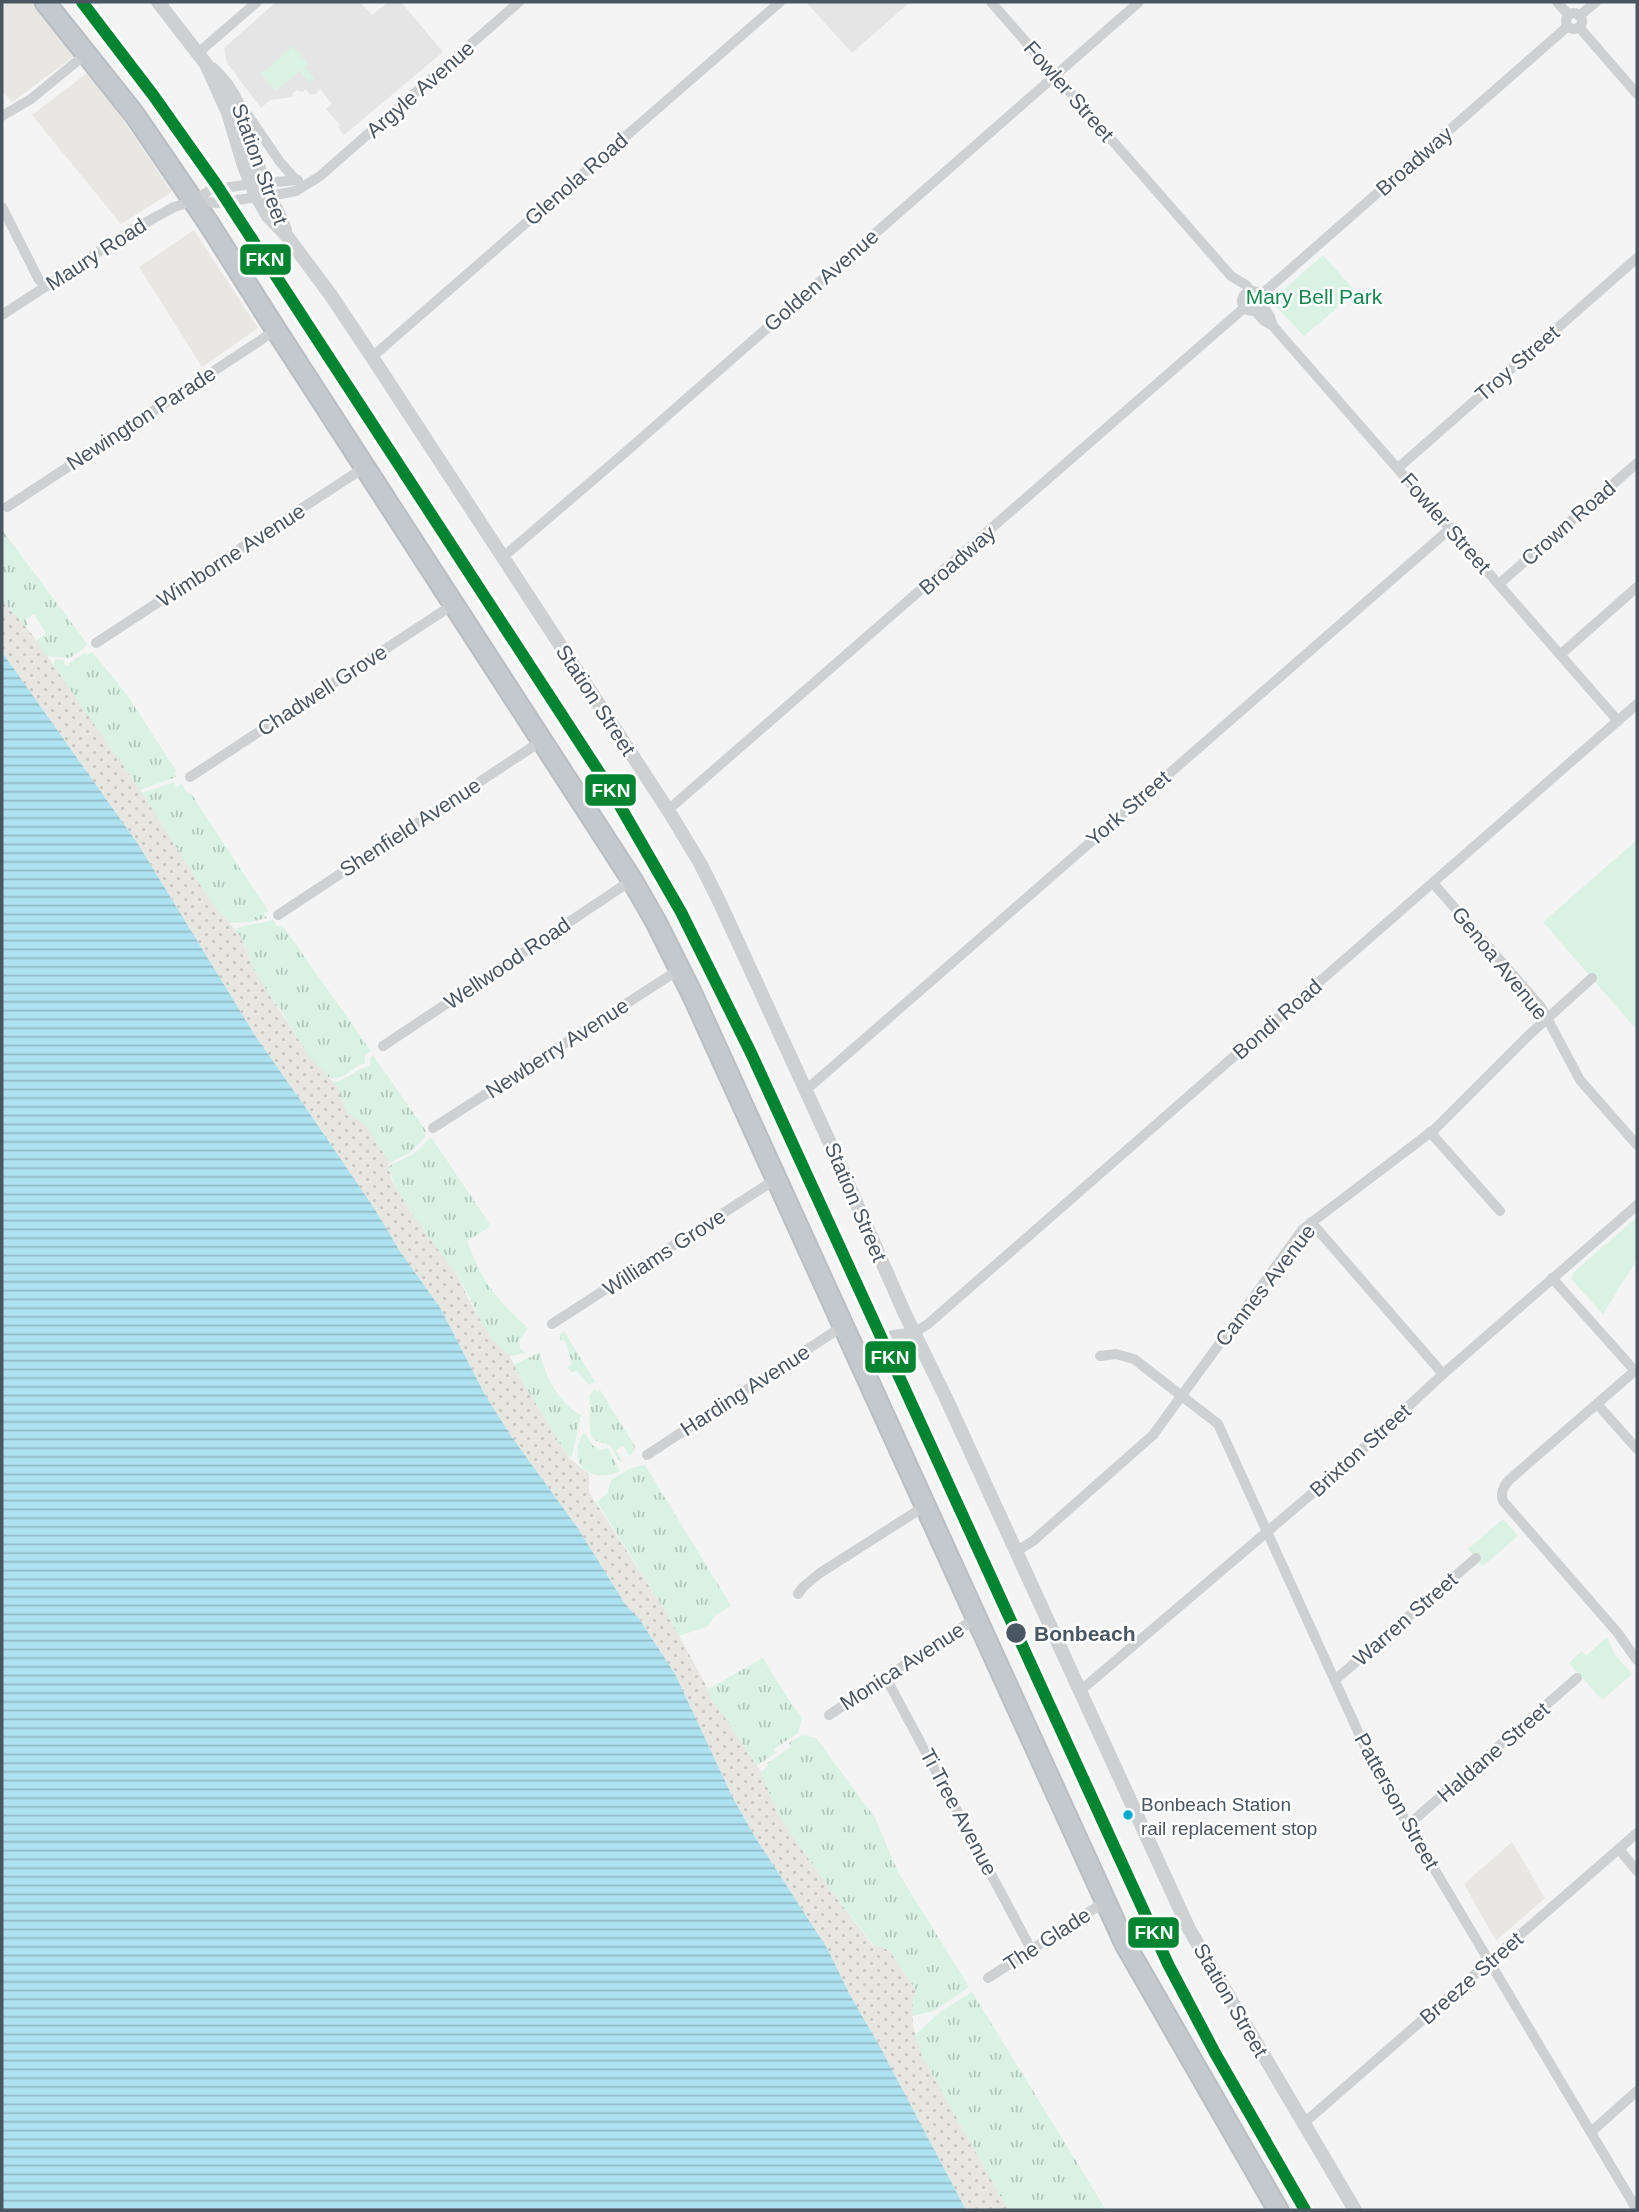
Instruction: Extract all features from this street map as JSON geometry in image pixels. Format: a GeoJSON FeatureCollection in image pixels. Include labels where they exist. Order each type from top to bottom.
{"type":"FeatureCollection","features":[{"type":"Feature","properties":{"kind":"highway"},"geometry":{"type":"LineString","coordinates":[[45,2],[134,114],[194,201],[632,880],[680,969],[1135,1963],[1279,2210]]}},
{"type":"Feature","properties":{"kind":"street","name":"Station Street"},"geometry":{"type":"LineString","coordinates":[[158,2],[236,97],[250,131],[254,191]]}},
{"type":"Feature","properties":{"kind":"street"},"geometry":{"type":"LineString","coordinates":[[202,58],[257,2]]}},
{"type":"Feature","properties":{"kind":"street","name":"Argyle Avenue"},"geometry":{"type":"LineString","coordinates":[[194,201],[205,192],[216,189],[296,191],[320,176],[519,2]]}},
{"type":"Feature","properties":{"kind":"street","name":"Glenola Road"},"geometry":{"type":"LineString","coordinates":[[372,357],[780,2]]}},
{"type":"Feature","properties":{"kind":"street","name":"Fowler Street"},"geometry":{"type":"LineString","coordinates":[[991,2],[1231,276],[1234,288],[1253,301],[1264,321],[1273,326],[1618,721]]}},
{"type":"Feature","properties":{"kind":"street","name":"Golden Avenue"},"geometry":{"type":"LineString","coordinates":[[503,557],[1139,2]]}},
{"type":"Feature","properties":{"kind":"street"},"geometry":{"type":"LineString","coordinates":[[1558,2],[1637,94]]}},
{"type":"Feature","properties":{"kind":"street","name":"Broadway"},"geometry":{"type":"LineString","coordinates":[[668,810],[1596,2]]}},
{"type":"Feature","properties":{"kind":"street"},"geometry":{"type":"LineString","coordinates":[[2,116],[30,99],[88,53]]}},
{"type":"Feature","properties":{"kind":"street","name":"Station Street"},"geometry":{"type":"LineString","coordinates":[[202,58],[228,113],[254,191],[279,213],[286,234],[372,357],[700,863],[1189,1928],[1355,2210]]}},
{"type":"Feature","properties":{"kind":"street"},"geometry":{"type":"LineString","coordinates":[[236,97],[280,162],[296,180]]}},
{"type":"Feature","properties":{"kind":"street","name":"Argyle Avenue"},"geometry":{"type":"LineString","coordinates":[[194,201],[224,202],[254,191],[320,176]]}},
{"type":"Feature","properties":{"kind":"street","name":"Maury Road"},"geometry":{"type":"LineString","coordinates":[[2,316],[146,221],[174,207],[194,201]]}},
{"type":"Feature","properties":{"kind":"street"},"geometry":{"type":"LineString","coordinates":[[2,206],[40,281],[49,285]]}},
{"type":"Feature","properties":{"kind":"street"},"geometry":{"type":"LineString","coordinates":[[27,255],[47,276],[63,276]]}},
{"type":"Feature","properties":{"kind":"street","name":"Troy Street"},"geometry":{"type":"LineString","coordinates":[[1398,468],[1637,258]]}},
{"type":"Feature","properties":{"kind":"street","name":"Newington Parade"},"geometry":{"type":"LineString","coordinates":[[7,507],[276,331]]}},
{"type":"Feature","properties":{"kind":"street","name":"Crown Road"},"geometry":{"type":"LineString","coordinates":[[1499,584],[1637,463]]}},
{"type":"Feature","properties":{"kind":"street","name":"Wimborne Avenue"},"geometry":{"type":"LineString","coordinates":[[96,643],[365,467]]}},
{"type":"Feature","properties":{"kind":"street","name":"York Street"},"geometry":{"type":"LineString","coordinates":[[806,1090],[1451,528]]}},
{"type":"Feature","properties":{"kind":"street"},"geometry":{"type":"LineString","coordinates":[[1561,654],[1637,587]]}},
{"type":"Feature","properties":{"kind":"street","name":"Chadwell Grove"},"geometry":{"type":"LineString","coordinates":[[190,778],[454,604]]}},
{"type":"Feature","properties":{"kind":"street","name":"Bondi Road"},"geometry":{"type":"LineString","coordinates":[[858,1359],[884,1355],[906,1344],[915,1332],[939,1315],[1637,704]]}},
{"type":"Feature","properties":{"kind":"street","name":"Shenfield Avenue"},"geometry":{"type":"LineString","coordinates":[[278,915],[543,740]]}},
{"type":"Feature","properties":{"kind":"street","name":"Wellwood Road"},"geometry":{"type":"LineString","coordinates":[[383,1046],[632,880]]}},
{"type":"Feature","properties":{"kind":"street","name":"Genoa Avenue"},"geometry":{"type":"LineString","coordinates":[[1433,883],[1532,996],[1547,1018],[1580,1080],[1637,1145]]}},
{"type":"Feature","properties":{"kind":"street","name":"Newberry Avenue"},"geometry":{"type":"LineString","coordinates":[[433,1128],[680,969]]}},
{"type":"Feature","properties":{"kind":"street","name":"Cannes Avenue"},"geometry":{"type":"LineString","coordinates":[[1017,1551],[1032,1541],[1149,1438],[1293,1241],[1311,1222],[1430,1132],[1592,978]]}},
{"type":"Feature","properties":{"kind":"street"},"geometry":{"type":"LineString","coordinates":[[1430,1132],[1500,1211]]}},
{"type":"Feature","properties":{"kind":"street","name":"Williams Grove"},"geometry":{"type":"LineString","coordinates":[[552,1324],[776,1179]]}},
{"type":"Feature","properties":{"kind":"street","name":"Brixton Street"},"geometry":{"type":"LineString","coordinates":[[1080,1691],[1342,1468],[1443,1374],[1637,1206]]}},
{"type":"Feature","properties":{"kind":"street"},"geometry":{"type":"LineString","coordinates":[[1311,1222],[1443,1374]]}},
{"type":"Feature","properties":{"kind":"street"},"geometry":{"type":"LineString","coordinates":[[1552,1278],[1636,1370],[1509,1480],[1504,1486],[1502,1497],[1614,1628],[1637,1660]]}},
{"type":"Feature","properties":{"kind":"street","name":"Harding Avenue"},"geometry":{"type":"LineString","coordinates":[[648,1455],[843,1326]]}},
{"type":"Feature","properties":{"kind":"street","name":"Bondi Road"},"geometry":{"type":"LineString","coordinates":[[858,1359],[878,1342],[893,1335],[915,1332]]}},
{"type":"Feature","properties":{"kind":"street","name":"Patterson Street"},"geometry":{"type":"LineString","coordinates":[[1100,1356],[1116,1354],[1131,1357],[1218,1424],[1376,1771],[1637,2210]]}},
{"type":"Feature","properties":{"kind":"street"},"geometry":{"type":"LineString","coordinates":[[1597,1404],[1637,1449]]}},
{"type":"Feature","properties":{"kind":"street"},"geometry":{"type":"LineString","coordinates":[[798,1594],[820,1573],[925,1506]]}},
{"type":"Feature","properties":{"kind":"street","name":"Warren Street"},"geometry":{"type":"LineString","coordinates":[[1335,1680],[1476,1558]]}},
{"type":"Feature","properties":{"kind":"street","name":"Monica Avenue"},"geometry":{"type":"LineString","coordinates":[[829,1715],[976,1618]]}},
{"type":"Feature","properties":{"kind":"street","name":"Ti Tree Avenue"},"geometry":{"type":"LineString","coordinates":[[885,1676],[1031,1949]]}},
{"type":"Feature","properties":{"kind":"street","name":"Haldane Street"},"geometry":{"type":"LineString","coordinates":[[1408,1825],[1577,1678]]}},
{"type":"Feature","properties":{"kind":"street","name":"Breeze Street"},"geometry":{"type":"LineString","coordinates":[[1304,2123],[1637,1833]]}},
{"type":"Feature","properties":{"kind":"street"},"geometry":{"type":"LineString","coordinates":[[1619,1849],[1637,1871]]}},
{"type":"Feature","properties":{"kind":"street","name":"The Glade"},"geometry":{"type":"LineString","coordinates":[[988,1978],[1106,1901]]}},
{"type":"Feature","properties":{"kind":"street"},"geometry":{"type":"LineString","coordinates":[[1591,2132],[1637,2091]]}},
{"type":"Feature","properties":{"kind":"shaded area"},"geometry":{"type":"Polygon","coordinates":[[[2,2],[33,2],[76,55],[12,102],[2,91],[2,2]]]}},
{"type":"Feature","properties":{"kind":"shaded area"},"geometry":{"type":"Polygon","coordinates":[[[276,2],[360,2],[372,15],[388,2],[401,2],[443,52],[344,135],[338,127],[340,125],[326,109],[332,104],[320,89],[316,94],[309,94],[306,89],[302,92],[297,90],[292,97],[270,100],[261,108],[227,63],[224,48],[276,2]]]}},
{"type":"Feature","properties":{"kind":"shaded area"},"geometry":{"type":"Polygon","coordinates":[[[806,2],[910,2],[852,53],[806,2]]]}},
{"type":"Feature","properties":{"kind":"shaded area"},"geometry":{"type":"Polygon","coordinates":[[[90,71],[172,192],[121,224],[32,115],[90,71]]]}},
{"type":"Feature","properties":{"kind":"shaded area"},"geometry":{"type":"Polygon","coordinates":[[[194,230],[258,328],[202,367],[139,267],[194,230]]]}},
{"type":"Feature","properties":{"kind":"shaded area"},"geometry":{"type":"Polygon","coordinates":[[[1512,1842],[1545,1898],[1496,1941],[1464,1884],[1512,1842]]]}},
{"type":"Feature","properties":{"kind":"green space"},"geometry":{"type":"Polygon","coordinates":[[[293,46],[308,64],[305,67],[315,78],[309,82],[300,72],[303,68],[276,91],[261,74],[293,46]]]}},
{"type":"Feature","properties":{"kind":"green space","name":"Mary Bell Park"},"geometry":{"type":"Polygon","coordinates":[[[1323,255],[1356,292],[1304,336],[1271,301],[1323,255]]]}},
{"type":"Feature","properties":{"kind":"green space"},"geometry":{"type":"Polygon","coordinates":[[[2,530],[88,645],[70,658],[46,656],[36,641],[46,633],[34,614],[25,619],[28,625],[25,627],[2,600],[2,530]]]}},
{"type":"Feature","properties":{"kind":"green space"},"geometry":{"type":"Polygon","coordinates":[[[92,652],[127,695],[177,772],[176,777],[140,790],[53,666],[55,659],[64,660],[68,666],[85,653],[87,655],[92,652]]]}},
{"type":"Feature","properties":{"kind":"green space"},"geometry":{"type":"Polygon","coordinates":[[[174,782],[176,787],[182,784],[187,793],[190,792],[266,908],[268,912],[264,914],[267,918],[229,923],[209,899],[142,793],[174,782]]]}},
{"type":"Feature","properties":{"kind":"green space"},"geometry":{"type":"Polygon","coordinates":[[[1637,840],[1637,1030],[1543,922],[1637,840]]]}},
{"type":"Feature","properties":{"kind":"green space"},"geometry":{"type":"Polygon","coordinates":[[[273,920],[278,927],[282,925],[371,1051],[365,1055],[365,1063],[340,1077],[331,1078],[325,1075],[312,1060],[259,978],[245,945],[235,930],[273,920]]]}},
{"type":"Feature","properties":{"kind":"green space"},"geometry":{"type":"Polygon","coordinates":[[[373,1055],[426,1131],[426,1136],[411,1152],[389,1163],[365,1125],[348,1113],[339,1089],[333,1082],[370,1066],[370,1058],[373,1055]]]}},
{"type":"Feature","properties":{"kind":"green space"},"geometry":{"type":"Polygon","coordinates":[[[431,1137],[491,1226],[467,1241],[491,1289],[528,1328],[519,1341],[520,1348],[526,1353],[510,1356],[492,1339],[464,1286],[417,1220],[391,1176],[389,1166],[414,1154],[431,1137]]]}},
{"type":"Feature","properties":{"kind":"green space"},"geometry":{"type":"Polygon","coordinates":[[[1637,1217],[1637,1259],[1603,1314],[1572,1280],[1572,1274],[1637,1217]]]}},
{"type":"Feature","properties":{"kind":"green space"},"geometry":{"type":"Polygon","coordinates":[[[564,1331],[595,1382],[589,1385],[577,1371],[571,1372],[567,1367],[572,1364],[565,1340],[560,1341],[560,1334],[564,1331]]]}},
{"type":"Feature","properties":{"kind":"green space"},"geometry":{"type":"Polygon","coordinates":[[[540,1352],[545,1370],[559,1396],[581,1415],[572,1456],[568,1457],[514,1365],[540,1352]]]}},
{"type":"Feature","properties":{"kind":"green space"},"geometry":{"type":"Polygon","coordinates":[[[594,1389],[600,1390],[636,1448],[630,1456],[623,1446],[616,1450],[622,1461],[620,1462],[610,1445],[594,1440],[591,1435],[589,1396],[594,1389]]]}},
{"type":"Feature","properties":{"kind":"green space"},"geometry":{"type":"Polygon","coordinates":[[[584,1432],[592,1445],[601,1450],[608,1448],[620,1471],[599,1475],[584,1468],[577,1453],[584,1432]]]}},
{"type":"Feature","properties":{"kind":"green space"},"geometry":{"type":"Polygon","coordinates":[[[645,1465],[731,1606],[716,1615],[707,1627],[678,1636],[597,1502],[607,1494],[611,1480],[631,1468],[645,1465]]]}},
{"type":"Feature","properties":{"kind":"green space"},"geometry":{"type":"Polygon","coordinates":[[[1503,1519],[1518,1536],[1483,1566],[1468,1549],[1503,1519]]]}},
{"type":"Feature","properties":{"kind":"green space"},"geometry":{"type":"Polygon","coordinates":[[[1607,1637],[1615,1655],[1632,1674],[1602,1700],[1569,1663],[1582,1651],[1586,1656],[1607,1637]]]}},
{"type":"Feature","properties":{"kind":"green space"},"geometry":{"type":"Polygon","coordinates":[[[763,1658],[802,1717],[798,1733],[774,1749],[776,1753],[756,1766],[711,1699],[708,1689],[763,1658]]]}},
{"type":"Feature","properties":{"kind":"green space"},"geometry":{"type":"Polygon","coordinates":[[[802,1735],[816,1738],[875,1818],[898,1872],[969,1987],[934,2011],[913,2016],[911,2005],[916,1991],[889,1950],[873,1945],[778,1815],[761,1772],[768,1766],[767,1763],[791,1747],[789,1743],[802,1735]]]}},
{"type":"Feature","properties":{"kind":"green space"},"geometry":{"type":"Polygon","coordinates":[[[972,1992],[1106,2210],[1008,2210],[922,2056],[914,2036],[940,2012],[972,1992]]]}},
{"type":"Feature","properties":{"kind":"sand"},"geometry":{"type":"Polygon","coordinates":[[[2,600],[31,633],[142,793],[209,899],[240,936],[258,977],[308,1054],[339,1089],[348,1113],[365,1125],[388,1160],[391,1179],[408,1208],[458,1277],[492,1339],[510,1356],[519,1376],[568,1457],[589,1474],[589,1492],[670,1619],[711,1699],[761,1772],[778,1815],[872,1945],[889,1950],[916,1991],[912,2007],[913,2024],[922,2056],[1008,2210],[966,2210],[827,1948],[733,1798],[675,1674],[638,1617],[627,1607],[577,1527],[511,1436],[484,1393],[441,1309],[256,1037],[138,844],[2,652],[2,600]]]}},
{"type":"Feature","properties":{"kind":"water"},"geometry":{"type":"Polygon","coordinates":[[[2,652],[138,844],[256,1037],[441,1309],[484,1393],[511,1436],[577,1527],[627,1607],[638,1617],[675,1674],[733,1798],[827,1948],[966,2210],[2,2210],[2,652]]]}},
{"type":"Feature","properties":{"kind":"transit line","name":"FKN"},"geometry":{"type":"LineString","coordinates":[[82,2],[216,184],[612,792],[681,912],[751,1053],[1168,1964],[1215,2053],[1305,2210]]}},
{"type":"Feature","properties":{"kind":"place","name":"Bonbeach"},"geometry":{"type":"Point","coordinates":[1016,1633]}},
{"type":"Feature","properties":{"kind":"place","name":"Bonbeach Station rail replacement stop"},"geometry":{"type":"Point","coordinates":[1128,1815]}}]}
